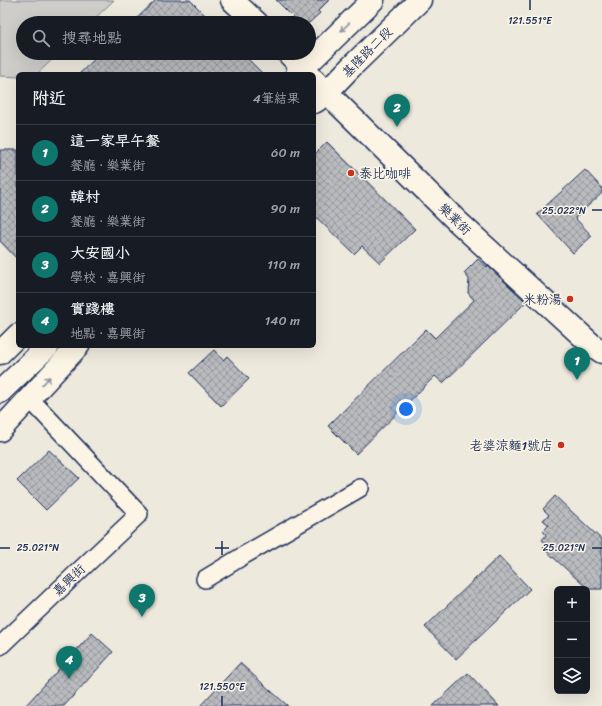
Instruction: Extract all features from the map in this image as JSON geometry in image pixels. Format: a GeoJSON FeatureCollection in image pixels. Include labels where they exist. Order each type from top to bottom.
{"type":"FeatureCollection","features":[{"type":"Feature","properties":{"kind":"main road"},"geometry":{"type":"LineString","coordinates":[[232,0],[249,16]]}},
{"type":"Feature","properties":{"kind":"main road"},"geometry":{"type":"LineString","coordinates":[[316,74],[373,0]]}},
{"type":"Feature","properties":{"kind":"main road","name":"基隆路二段"},"geometry":{"type":"LineString","coordinates":[[316,80],[350,68],[420,0]]}},
{"type":"Feature","properties":{"kind":"main road","name":"樂業街"},"geometry":{"type":"LineString","coordinates":[[316,90],[592,345],[602,352]]}},
{"type":"Feature","properties":{"kind":"main road"},"geometry":{"type":"LineString","coordinates":[[0,353],[16,337]]}},
{"type":"Feature","properties":{"kind":"main road"},"geometry":{"type":"LineString","coordinates":[[0,392],[46,348]]}},
{"type":"Feature","properties":{"kind":"main road"},"geometry":{"type":"LineString","coordinates":[[0,430],[76,348]]}},
{"type":"Feature","properties":{"kind":"street","name":"嘉興街"},"geometry":{"type":"LineString","coordinates":[[0,646],[139,514],[30,399]]}},
{"type":"Feature","properties":{"kind":"street"},"geometry":{"type":"LineString","coordinates":[[205,579],[360,488]]}},
{"type":"Feature","properties":{"kind":"shaded area"},"geometry":{"type":"Polygon","coordinates":[[[0,0],[114,0],[97,16],[16,16],[16,60],[52,60],[39,72],[16,72],[16,77],[0,76],[0,0]]]}},
{"type":"Feature","properties":{"kind":"building"},"geometry":{"type":"Polygon","coordinates":[[[156,0],[190,0],[206,16],[139,16],[156,0]]]}},
{"type":"Feature","properties":{"kind":"building"},"geometry":{"type":"Polygon","coordinates":[[[276,0],[329,0],[318,11],[320,13],[316,17],[292,16],[276,0]]]}},
{"type":"Feature","properties":{"kind":"building"},"geometry":{"type":"Polygon","coordinates":[[[94,60],[249,60],[261,72],[81,72],[94,60]]]}},
{"type":"Feature","properties":{"kind":"building"},"geometry":{"type":"Polygon","coordinates":[[[327,142],[415,229],[380,263],[362,246],[354,254],[316,217],[316,153],[327,142]]]}},
{"type":"Feature","properties":{"kind":"building"},"geometry":{"type":"Polygon","coordinates":[[[0,150],[16,150],[16,258],[0,241],[0,150]]]}},
{"type":"Feature","properties":{"kind":"building"},"geometry":{"type":"Polygon","coordinates":[[[585,170],[602,188],[602,193],[575,218],[592,236],[573,253],[537,214],[585,170]]]}},
{"type":"Feature","properties":{"kind":"building"},"geometry":{"type":"Polygon","coordinates":[[[478,259],[487,267],[488,266],[526,302],[443,383],[435,376],[356,454],[328,426],[426,329],[435,338],[474,300],[468,293],[469,279],[464,273],[478,259]]]}},
{"type":"Feature","properties":{"kind":"building"},"geometry":{"type":"Polygon","coordinates":[[[214,350],[223,360],[227,356],[249,379],[221,406],[189,373],[214,350]]]}},
{"type":"Feature","properties":{"kind":"building"},"geometry":{"type":"Polygon","coordinates":[[[49,450],[79,478],[46,510],[17,481],[49,450]]]}},
{"type":"Feature","properties":{"kind":"building"},"geometry":{"type":"Polygon","coordinates":[[[555,496],[602,540],[602,589],[590,589],[590,586],[585,586],[543,548],[547,544],[542,540],[546,535],[543,531],[549,525],[543,520],[549,515],[543,509],[555,496]]]}},
{"type":"Feature","properties":{"kind":"building"},"geometry":{"type":"Polygon","coordinates":[[[499,556],[530,589],[456,659],[425,627],[499,556]]]}},
{"type":"Feature","properties":{"kind":"building"},"geometry":{"type":"Polygon","coordinates":[[[92,633],[113,652],[64,706],[25,706],[92,633]]]}},
{"type":"Feature","properties":{"kind":"building"},"geometry":{"type":"Polygon","coordinates":[[[240,663],[262,683],[288,706],[200,706],[240,663]]]}},
{"type":"Feature","properties":{"kind":"building"},"geometry":{"type":"Polygon","coordinates":[[[468,673],[499,706],[433,706],[468,673]]]}},
{"type":"Feature","properties":{"kind":"place","name":"韓村"},"geometry":{"type":"Point","coordinates":[397,127]}},
{"type":"Feature","properties":{"kind":"place","name":"泰比咖啡"},"geometry":{"type":"Point","coordinates":[351,173]}},
{"type":"Feature","properties":{"kind":"place","name":"米粉湯"},"geometry":{"type":"Point","coordinates":[570,299]}},
{"type":"Feature","properties":{"kind":"place","name":"這一家早午餐"},"geometry":{"type":"Point","coordinates":[577,380]}},
{"type":"Feature","properties":{"kind":"place","name":"老婆涼麵1號店"},"geometry":{"type":"Point","coordinates":[561,445]}},
{"type":"Feature","properties":{"kind":"place","name":"大安國小"},"geometry":{"type":"Point","coordinates":[142,617]}},
{"type":"Feature","properties":{"kind":"place","name":"實踐樓"},"geometry":{"type":"Point","coordinates":[69,679]}}]}
